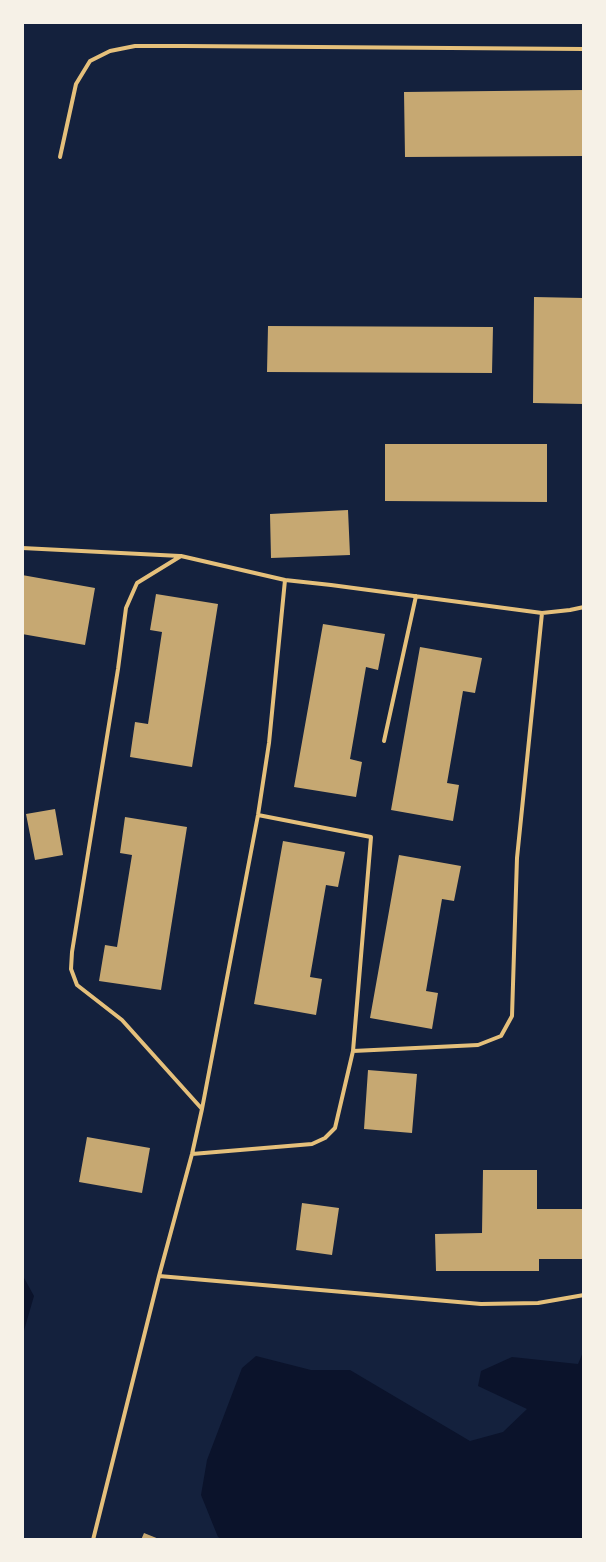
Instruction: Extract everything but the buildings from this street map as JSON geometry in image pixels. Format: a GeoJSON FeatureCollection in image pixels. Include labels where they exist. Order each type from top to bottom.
{"type":"FeatureCollection","features":[{"type":"Feature","properties":{"kind":"lane"},"geometry":{"type":"LineString","coordinates":[[60,157],[76,84],[90,61],[110,51],[136,46],[584,49]]}},
{"type":"Feature","properties":{"kind":"lane"},"geometry":{"type":"LineString","coordinates":[[22,548],[181,556],[285,580],[542,613],[570,610],[584,606]]}},
{"type":"Feature","properties":{"kind":"lane"},"geometry":{"type":"LineString","coordinates":[[181,556],[137,583],[126,608],[71,968],[77,985],[122,1020],[202,1109]]}},
{"type":"Feature","properties":{"kind":"lane"},"geometry":{"type":"LineString","coordinates":[[93,1540],[202,1109],[258,815],[269,743],[285,580]]}},
{"type":"Feature","properties":{"kind":"lane"},"geometry":{"type":"LineString","coordinates":[[384,741],[416,596]]}},
{"type":"Feature","properties":{"kind":"lane"},"geometry":{"type":"LineString","coordinates":[[353,1052],[478,1045],[501,1036],[512,1016],[517,858],[542,613]]}},
{"type":"Feature","properties":{"kind":"lane"},"geometry":{"type":"LineString","coordinates":[[192,1154],[312,1144],[325,1138],[335,1128],[353,1052],[371,837],[258,815]]}},
{"type":"Feature","properties":{"kind":"lane"},"geometry":{"type":"LineString","coordinates":[[160,1276],[481,1304],[538,1303],[584,1295]]}},
{"type":"Feature","properties":{"kind":"water"},"geometry":{"type":"Polygon","coordinates":[[[22,1276],[34,1296],[23,1334],[22,1276]]]}},
{"type":"Feature","properties":{"kind":"water"},"geometry":{"type":"Polygon","coordinates":[[[583,1352],[583,1539],[224,1540],[218,1537],[201,1495],[207,1460],[242,1368],[256,1356],[311,1370],[350,1370],[470,1441],[503,1432],[527,1409],[478,1386],[481,1371],[512,1357],[578,1364],[583,1352]]]}}]}
